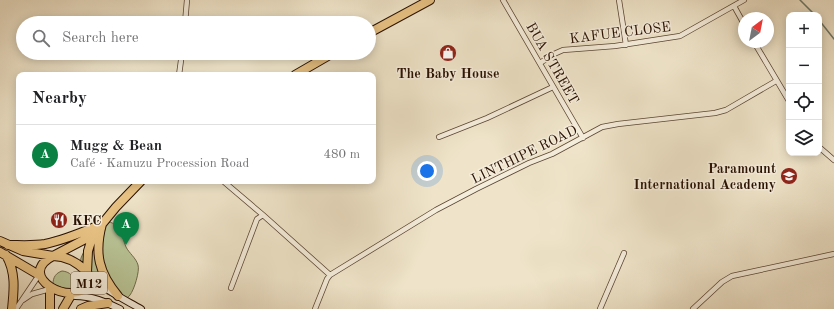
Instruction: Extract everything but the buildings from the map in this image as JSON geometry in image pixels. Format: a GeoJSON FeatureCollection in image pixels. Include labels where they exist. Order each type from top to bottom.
{"type":"FeatureCollection","features":[{"type":"Feature","properties":{"kind":"highway"},"geometry":{"type":"LineString","coordinates":[[376,29],[430,0]]}},
{"type":"Feature","properties":{"kind":"highway"},"geometry":{"type":"LineString","coordinates":[[300,72],[321,60]]}},
{"type":"Feature","properties":{"kind":"highway"},"geometry":{"type":"LineString","coordinates":[[87,272],[88,251],[93,235],[138,184]]}},
{"type":"Feature","properties":{"kind":"highway"},"geometry":{"type":"LineString","coordinates":[[4,243],[30,245],[53,242],[76,235],[102,224]]}},
{"type":"Feature","properties":{"kind":"highway"},"geometry":{"type":"LineString","coordinates":[[102,224],[99,237],[100,266],[108,285],[118,296]]}},
{"type":"Feature","properties":{"kind":"highway"},"geometry":{"type":"LineString","coordinates":[[39,275],[42,264],[46,260],[93,235]]}},
{"type":"Feature","properties":{"kind":"highway","name":"M12"},"geometry":{"type":"LineString","coordinates":[[3,254],[39,275],[42,281],[50,289],[61,295],[73,296],[83,292],[87,288],[89,279],[87,272],[70,259],[61,256],[23,251],[4,243]]}},
{"type":"Feature","properties":{"kind":"highway"},"geometry":{"type":"LineString","coordinates":[[3,254],[11,264],[13,273],[12,309]]}},
{"type":"Feature","properties":{"kind":"highway"},"geometry":{"type":"LineString","coordinates":[[50,289],[50,309]]}},
{"type":"Feature","properties":{"kind":"highway"},"geometry":{"type":"LineString","coordinates":[[63,309],[73,296]]}},
{"type":"Feature","properties":{"kind":"highway"},"geometry":{"type":"LineString","coordinates":[[80,309],[88,306],[108,303]]}},
{"type":"Feature","properties":{"kind":"main road"},"geometry":{"type":"LineString","coordinates":[[87,272],[102,287],[142,309]]}},
{"type":"Feature","properties":{"kind":"main road"},"geometry":{"type":"LineString","coordinates":[[73,296],[97,298],[120,309]]}},
{"type":"Feature","properties":{"kind":"street"},"geometry":{"type":"LineString","coordinates":[[186,16],[187,0]]}},
{"type":"Feature","properties":{"kind":"street","name":"BUA STREET"},"geometry":{"type":"LineString","coordinates":[[503,0],[583,138]]}},
{"type":"Feature","properties":{"kind":"street"},"geometry":{"type":"LineString","coordinates":[[619,0],[626,45]]}},
{"type":"Feature","properties":{"kind":"street","name":"KAFUE CLOSE"},"geometry":{"type":"LineString","coordinates":[[540,63],[563,50],[626,45],[680,36],[744,0]]}},
{"type":"Feature","properties":{"kind":"street"},"geometry":{"type":"LineString","coordinates":[[734,6],[738,13]]}},
{"type":"Feature","properties":{"kind":"street"},"geometry":{"type":"LineString","coordinates":[[757,48],[786,96]]}},
{"type":"Feature","properties":{"kind":"street"},"geometry":{"type":"LineString","coordinates":[[179,72],[181,60]]}},
{"type":"Feature","properties":{"kind":"street","name":"LINTHIPE ROAD"},"geometry":{"type":"LineString","coordinates":[[330,276],[436,210],[522,166],[552,154],[602,127],[715,113],[726,110],[776,81]]}},
{"type":"Feature","properties":{"kind":"street"},"geometry":{"type":"LineString","coordinates":[[439,138],[554,87]]}},
{"type":"Feature","properties":{"kind":"street"},"geometry":{"type":"LineString","coordinates":[[822,150],[834,160]]}},
{"type":"Feature","properties":{"kind":"street"},"geometry":{"type":"LineString","coordinates":[[226,184],[330,276],[327,279],[315,309]]}},
{"type":"Feature","properties":{"kind":"street"},"geometry":{"type":"LineString","coordinates":[[231,288],[257,219],[261,216]]}},
{"type":"Feature","properties":{"kind":"street"},"geometry":{"type":"LineString","coordinates":[[600,309],[624,253]]}},
{"type":"Feature","properties":{"kind":"street"},"geometry":{"type":"LineString","coordinates":[[693,309],[722,282],[732,276],[834,254]]}},
{"type":"Feature","properties":{"kind":"street"},"geometry":{"type":"LineString","coordinates":[[16,309],[39,275]]}},
{"type":"Feature","properties":{"kind":"street"},"geometry":{"type":"LineString","coordinates":[[21,300],[32,294],[50,289]]}},
{"type":"Feature","properties":{"kind":"green space"},"geometry":{"type":"Polygon","coordinates":[[[110,222],[115,224],[120,229],[126,247],[138,265],[137,276],[133,289],[129,296],[123,301],[101,291],[94,286],[83,274],[81,266],[81,258],[86,249],[110,222]]]}},
{"type":"Feature","properties":{"kind":"green space"},"geometry":{"type":"Polygon","coordinates":[[[62,271],[69,273],[74,278],[74,285],[70,291],[53,284],[55,276],[62,271]]]}},
{"type":"Feature","properties":{"kind":"waterway"},"geometry":{"type":"LineString","coordinates":[[800,0],[812,12]]}},
{"type":"Feature","properties":{"kind":"waterway"},"geometry":{"type":"LineString","coordinates":[[822,24],[834,39]]}},
{"type":"Feature","properties":{"kind":"place","name":"The Baby House"},"geometry":{"type":"Point","coordinates":[448,53]}},
{"type":"Feature","properties":{"kind":"place","name":"Paramount International Academy"},"geometry":{"type":"Point","coordinates":[789,176]}},
{"type":"Feature","properties":{"kind":"place","name":"KFC"},"geometry":{"type":"Point","coordinates":[59,220]}},
{"type":"Feature","properties":{"kind":"place","name":"Mugg & Bean"},"geometry":{"type":"Point","coordinates":[126,245]}}]}
